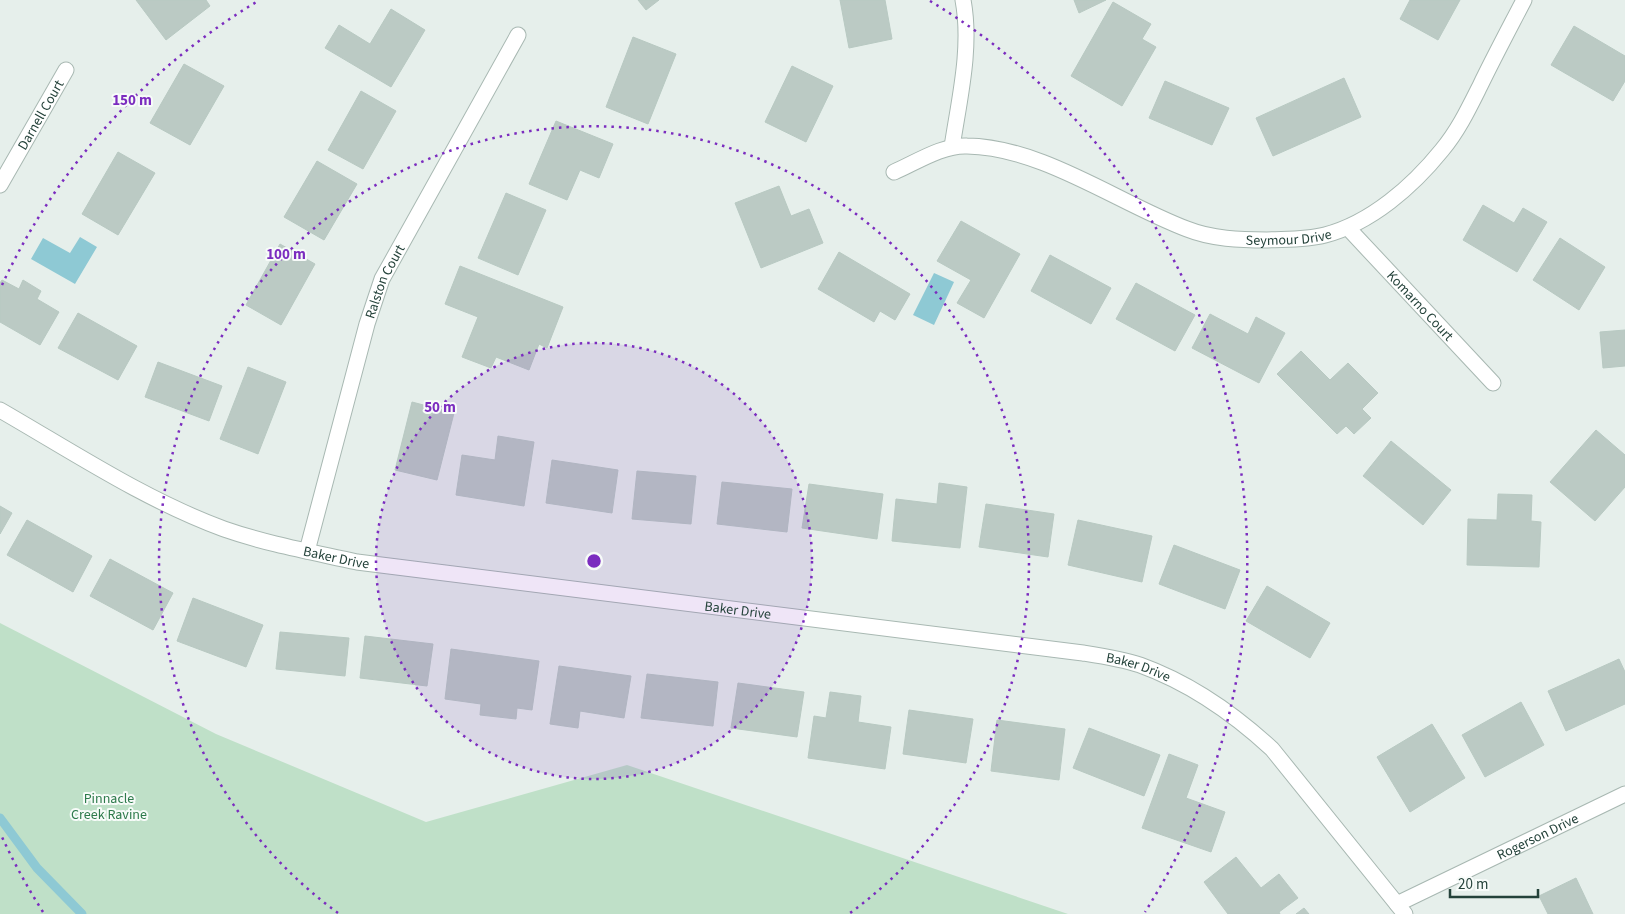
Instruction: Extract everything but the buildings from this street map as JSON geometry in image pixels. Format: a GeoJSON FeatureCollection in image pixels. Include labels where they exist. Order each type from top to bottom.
{"type":"FeatureCollection","features":[{"type":"Feature","properties":{"kind":"street"},"geometry":{"type":"LineString","coordinates":[[952,147],[965,58],[966,26],[963,0]]}},
{"type":"Feature","properties":{"kind":"street","name":"Seymour Drive"},"geometry":{"type":"LineString","coordinates":[[894,172],[952,147],[980,147],[1021,155],[1088,182],[1188,230],[1218,237],[1243,240],[1293,239],[1323,235],[1348,228],[1397,196],[1443,149],[1465,114],[1524,0]]}},
{"type":"Feature","properties":{"kind":"street","name":"Ralston Court"},"geometry":{"type":"LineString","coordinates":[[307,551],[367,324],[382,279],[518,35]]}},
{"type":"Feature","properties":{"kind":"street","name":"Darnell Court"},"geometry":{"type":"LineString","coordinates":[[0,185],[66,70]]}},
{"type":"Feature","properties":{"kind":"street","name":"Komarno Court"},"geometry":{"type":"LineString","coordinates":[[1348,228],[1493,382]]}},
{"type":"Feature","properties":{"kind":"street","name":"Baker Drive"},"geometry":{"type":"LineString","coordinates":[[0,410],[115,476],[188,514],[252,538],[307,551],[357,562],[1083,652],[1138,665],[1184,684],[1208,699],[1250,729],[1272,749],[1401,909]]}},
{"type":"Feature","properties":{"kind":"street","name":"Rogerson Drive"},"geometry":{"type":"LineString","coordinates":[[1401,909],[1625,794]]}},
{"type":"Feature","properties":{"kind":"green space","name":"Pinnacle Creek Ravine"},"geometry":{"type":"Polygon","coordinates":[[[0,623],[216,734],[426,822],[627,765],[1068,914],[0,914],[0,623]]]}},
{"type":"Feature","properties":{"kind":"water"},"geometry":{"type":"Polygon","coordinates":[[[80,237],[97,247],[75,284],[31,259],[43,238],[70,253],[80,237]]]}},
{"type":"Feature","properties":{"kind":"water"},"geometry":{"type":"Polygon","coordinates":[[[934,273],[954,282],[934,325],[913,315],[934,273]]]}},
{"type":"Feature","properties":{"kind":"waterway"},"geometry":{"type":"LineString","coordinates":[[0,818],[37,868],[82,914]]}}]}
